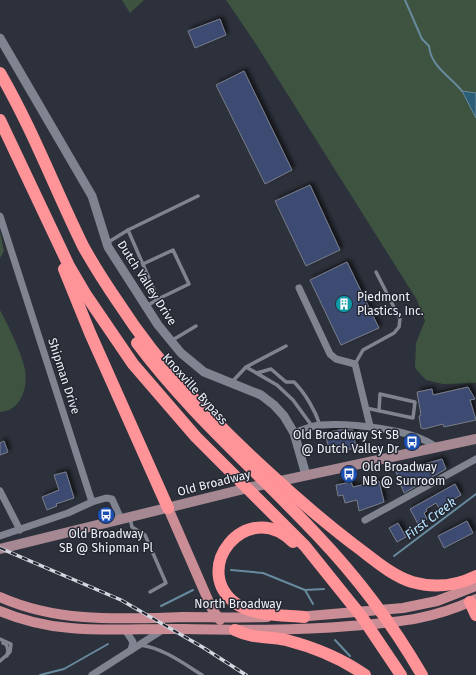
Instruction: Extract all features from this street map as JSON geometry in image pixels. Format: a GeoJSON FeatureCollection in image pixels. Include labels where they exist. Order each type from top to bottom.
{"type":"FeatureCollection","features":[{"type":"Feature","properties":{"kind":"highway"},"geometry":{"type":"LineString","coordinates":[[0,73],[33,136],[84,248],[120,306],[144,340],[187,391],[232,438],[298,499],[341,535],[385,568],[402,578],[420,584],[442,585],[463,581],[476,576]]}},
{"type":"Feature","properties":{"kind":"highway","name":"Knoxville Bypass"},"geometry":{"type":"LineString","coordinates":[[0,86],[28,140],[72,238],[111,305],[147,356],[174,389],[318,535],[367,593],[394,630],[422,675]]}},
{"type":"Feature","properties":{"kind":"highway"},"geometry":{"type":"LineString","coordinates":[[0,120],[48,224],[86,295],[133,364],[173,412],[305,546],[347,597],[402,675]]}},
{"type":"Feature","properties":{"kind":"highway"},"geometry":{"type":"LineString","coordinates":[[48,224],[71,288],[168,508]]}},
{"type":"Feature","properties":{"kind":"highway"},"geometry":{"type":"LineString","coordinates":[[304,617],[255,611],[238,605],[229,596],[223,585],[220,562],[225,547],[231,540],[244,531],[258,528],[270,529],[283,534],[317,560]]}},
{"type":"Feature","properties":{"kind":"highway"},"geometry":{"type":"LineString","coordinates":[[474,600],[476,615]]}},
{"type":"Feature","properties":{"kind":"highway"},"geometry":{"type":"LineString","coordinates":[[232,630],[248,636],[284,640],[307,646],[328,654],[365,675]]}},
{"type":"Feature","properties":{"kind":"highway"},"geometry":{"type":"LineString","coordinates":[[394,630],[429,675]]}},
{"type":"Feature","properties":{"kind":"main road","name":"Old Broadway"},"geometry":{"type":"LineString","coordinates":[[0,549],[306,475],[476,439]]}},
{"type":"Feature","properties":{"kind":"main road"},"geometry":{"type":"LineString","coordinates":[[458,443],[476,442]]}},
{"type":"Feature","properties":{"kind":"main road"},"geometry":{"type":"LineString","coordinates":[[168,508],[217,617],[232,630]]}},
{"type":"Feature","properties":{"kind":"main road","name":"North Broadway"},"geometry":{"type":"LineString","coordinates":[[0,597],[34,610],[91,618],[304,617],[403,608],[437,601],[476,586]]}},
{"type":"Feature","properties":{"kind":"main road"},"geometry":{"type":"LineString","coordinates":[[196,617],[203,609],[205,592]]}},
{"type":"Feature","properties":{"kind":"main road"},"geometry":{"type":"LineString","coordinates":[[460,593],[474,600]]}},
{"type":"Feature","properties":{"kind":"main road"},"geometry":{"type":"LineString","coordinates":[[0,611],[50,626],[68,629],[108,631],[164,629],[306,630],[405,622],[439,614],[474,600]]}},
{"type":"Feature","properties":{"kind":"street","name":"Dutch Valley Drive"},"geometry":{"type":"LineString","coordinates":[[0,38],[92,196],[107,243],[146,306],[171,341],[192,364],[204,372],[261,395],[274,405],[284,416],[294,433],[306,475]]}},
{"type":"Feature","properties":{"kind":"street","name":"Shipman Drive"},"geometry":{"type":"LineString","coordinates":[[0,216],[92,502]]}},
{"type":"Feature","properties":{"kind":"street"},"geometry":{"type":"LineString","coordinates":[[299,288],[330,354],[336,358],[355,364],[370,426]]}},
{"type":"Feature","properties":{"kind":"street"},"geometry":{"type":"LineString","coordinates":[[294,433],[320,425],[370,426],[428,441],[436,448]]}},
{"type":"Feature","properties":{"kind":"street"},"geometry":{"type":"LineString","coordinates":[[365,520],[476,459]]}},
{"type":"Feature","properties":{"kind":"street"},"geometry":{"type":"LineString","coordinates":[[0,491],[20,530]]}},
{"type":"Feature","properties":{"kind":"street"},"geometry":{"type":"LineString","coordinates":[[0,536],[106,498],[112,499],[126,518]]}},
{"type":"Feature","properties":{"kind":"street"},"geometry":{"type":"LineString","coordinates":[[92,675],[164,629]]}},
{"type":"Feature","properties":{"kind":"street"},"geometry":{"type":"LineString","coordinates":[[126,631],[133,642],[131,650]]}},
{"type":"Feature","properties":{"kind":"lane"},"geometry":{"type":"LineString","coordinates":[[107,243],[128,230],[198,196]]}},
{"type":"Feature","properties":{"kind":"lane"},"geometry":{"type":"LineString","coordinates":[[128,230],[158,299]]}},
{"type":"Feature","properties":{"kind":"lane"},"geometry":{"type":"LineString","coordinates":[[144,264],[172,250],[189,284],[146,306]]}},
{"type":"Feature","properties":{"kind":"lane"},"geometry":{"type":"LineString","coordinates":[[355,364],[363,350],[394,334],[399,328],[400,319],[376,272]]}},
{"type":"Feature","properties":{"kind":"lane"},"geometry":{"type":"LineString","coordinates":[[171,341],[196,326]]}},
{"type":"Feature","properties":{"kind":"lane"},"geometry":{"type":"LineString","coordinates":[[231,384],[246,367],[286,346]]}},
{"type":"Feature","properties":{"kind":"lane"},"geometry":{"type":"LineString","coordinates":[[246,367],[277,385],[293,400],[312,427]]}},
{"type":"Feature","properties":{"kind":"lane"},"geometry":{"type":"LineString","coordinates":[[257,373],[270,369],[286,382],[294,382],[299,386],[317,416],[320,425]]}},
{"type":"Feature","properties":{"kind":"lane"},"geometry":{"type":"LineString","coordinates":[[366,408],[413,418],[415,402],[380,394],[379,410]]}},
{"type":"Feature","properties":{"kind":"lane"},"geometry":{"type":"LineString","coordinates":[[126,518],[132,527],[145,534],[166,583],[150,592]]}},
{"type":"Feature","properties":{"kind":"lane"},"geometry":{"type":"LineString","coordinates":[[0,640],[6,644],[8,650],[7,656],[0,661]]}},
{"type":"Feature","properties":{"kind":"lane"},"geometry":{"type":"LineString","coordinates":[[139,645],[153,647],[164,652],[202,675]]}},
{"type":"Feature","properties":{"kind":"green space"},"geometry":{"type":"Polygon","coordinates":[[[122,0],[144,0],[130,13],[122,0]]]}},
{"type":"Feature","properties":{"kind":"green space"},"geometry":{"type":"Polygon","coordinates":[[[226,0],[476,0],[476,383],[443,384],[426,380],[415,368],[416,343],[425,321],[417,300],[254,41],[226,0]]]}},
{"type":"Feature","properties":{"kind":"green space"},"geometry":{"type":"Polygon","coordinates":[[[0,232],[4,251],[0,258],[0,232]]]}},
{"type":"Feature","properties":{"kind":"green space"},"geometry":{"type":"Polygon","coordinates":[[[0,310],[11,331],[21,356],[26,377],[24,391],[21,398],[13,408],[0,412],[0,310]]]}},
{"type":"Feature","properties":{"kind":"water"},"geometry":{"type":"Polygon","coordinates":[[[462,91],[476,93],[476,118],[462,91]]]}},
{"type":"Feature","properties":{"kind":"building"},"geometry":{"type":"Polygon","coordinates":[[[220,19],[226,35],[195,48],[188,31],[220,19]]]}},
{"type":"Feature","properties":{"kind":"building"},"geometry":{"type":"Polygon","coordinates":[[[244,71],[292,170],[265,184],[216,85],[244,71]]]}},
{"type":"Feature","properties":{"kind":"building"},"geometry":{"type":"Polygon","coordinates":[[[310,185],[340,250],[306,266],[275,201],[310,185]]]}},
{"type":"Feature","properties":{"kind":"building","name":"Piedmont Plastics, Inc."},"geometry":{"type":"Polygon","coordinates":[[[347,262],[379,328],[341,345],[310,280],[347,262]]]}},
{"type":"Feature","properties":{"kind":"building"},"geometry":{"type":"Polygon","coordinates":[[[468,387],[475,399],[470,400],[476,420],[444,427],[443,424],[424,429],[421,428],[419,416],[421,415],[417,392],[432,389],[433,395],[468,387]]]}},
{"type":"Feature","properties":{"kind":"building"},"geometry":{"type":"Polygon","coordinates":[[[339,430],[353,430],[356,448],[330,453],[325,433],[339,430]]]}},
{"type":"Feature","properties":{"kind":"building"},"geometry":{"type":"Polygon","coordinates":[[[4,441],[8,452],[0,455],[0,443],[4,441]]]}},
{"type":"Feature","properties":{"kind":"building"},"geometry":{"type":"Polygon","coordinates":[[[442,459],[446,469],[404,493],[396,472],[442,459]]]}},
{"type":"Feature","properties":{"kind":"building"},"geometry":{"type":"Polygon","coordinates":[[[66,472],[74,498],[56,504],[57,506],[47,510],[42,497],[59,490],[54,475],[66,472]]]}},
{"type":"Feature","properties":{"kind":"building"},"geometry":{"type":"Polygon","coordinates":[[[379,481],[384,502],[359,511],[357,500],[345,503],[343,495],[338,496],[336,485],[351,482],[353,487],[379,481]]]}},
{"type":"Feature","properties":{"kind":"building"},"geometry":{"type":"Polygon","coordinates":[[[455,484],[461,495],[439,508],[436,503],[426,509],[427,511],[424,513],[427,519],[418,524],[410,509],[455,484]]]}},
{"type":"Feature","properties":{"kind":"building"},"geometry":{"type":"Polygon","coordinates":[[[467,521],[473,533],[444,548],[438,536],[467,521]]]}},
{"type":"Feature","properties":{"kind":"building"},"geometry":{"type":"Polygon","coordinates":[[[398,523],[406,537],[397,542],[389,528],[398,523]]]}},
{"type":"Feature","properties":{"kind":"waterway"},"geometry":{"type":"LineString","coordinates":[[405,0],[422,39],[429,46],[433,60],[462,91]]}},
{"type":"Feature","properties":{"kind":"waterway","name":"First Creek"},"geometry":{"type":"LineString","coordinates":[[394,556],[476,494]]}},
{"type":"Feature","properties":{"kind":"waterway","name":"First Creek"},"geometry":{"type":"LineString","coordinates":[[231,570],[263,573],[305,590],[324,589]]}},
{"type":"Feature","properties":{"kind":"waterway","name":"First Creek"},"geometry":{"type":"LineString","coordinates":[[161,606],[193,590]]}},
{"type":"Feature","properties":{"kind":"waterway"},"geometry":{"type":"LineString","coordinates":[[305,590],[313,604]]}},
{"type":"Feature","properties":{"kind":"waterway"},"geometry":{"type":"LineString","coordinates":[[335,640],[350,656]]}},
{"type":"Feature","properties":{"kind":"waterway","name":"First Creek"},"geometry":{"type":"LineString","coordinates":[[40,675],[64,669],[108,644]]}},
{"type":"Feature","properties":{"kind":"railway"},"geometry":{"type":"LineString","coordinates":[[0,548],[121,600],[204,648],[246,675]]}},
{"type":"Feature","properties":{"kind":"place","name":"Piedmont Plastics, Inc."},"geometry":{"type":"Point","coordinates":[344,304]}},
{"type":"Feature","properties":{"kind":"place","name":"Old Broadway St SB @ Dutch Valley Dr"},"geometry":{"type":"Point","coordinates":[412,442]}},
{"type":"Feature","properties":{"kind":"place","name":"Old Broadway NB @ Sunroom"},"geometry":{"type":"Point","coordinates":[349,474]}},
{"type":"Feature","properties":{"kind":"place","name":"Old Broadway SB @ Shipman Pl"},"geometry":{"type":"Point","coordinates":[106,515]}}]}
